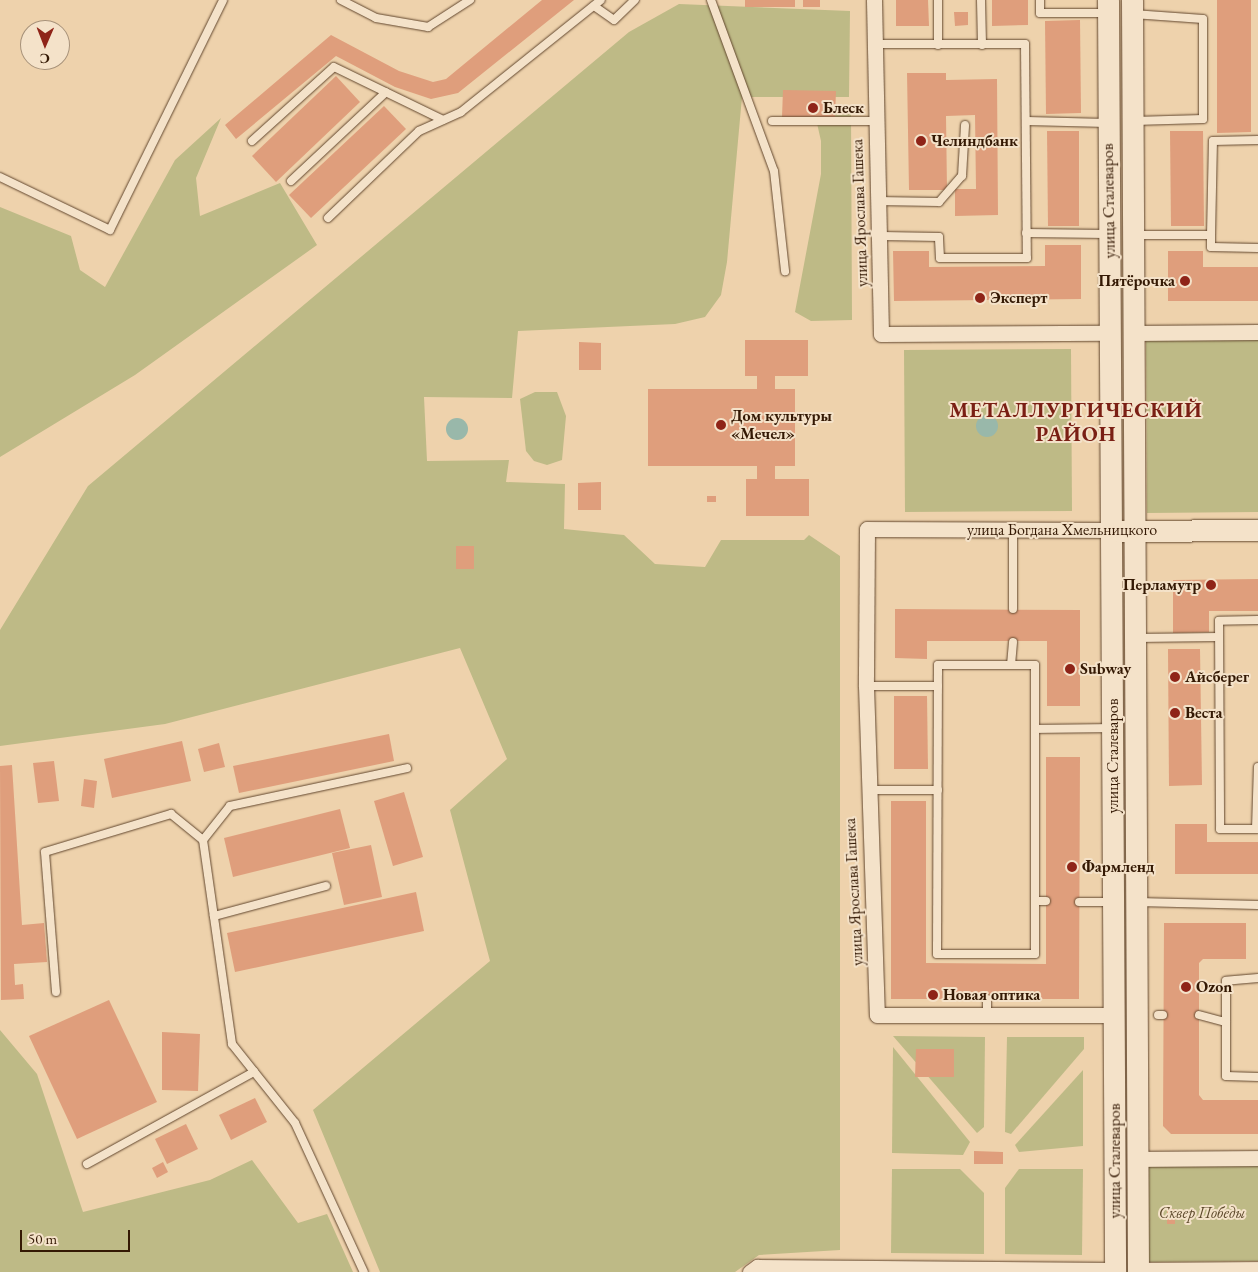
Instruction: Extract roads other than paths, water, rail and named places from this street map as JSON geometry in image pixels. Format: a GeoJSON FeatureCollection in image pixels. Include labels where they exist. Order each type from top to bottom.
{"type":"FeatureCollection","features":[{"type":"Feature","properties":{"kind":"main road","name":"улица Сталеваров"},"geometry":{"type":"LineString","coordinates":[[1108,7],[1115,1271]]}},
{"type":"Feature","properties":{"kind":"main road","name":"улица Сталеваров"},"geometry":{"type":"LineString","coordinates":[[1132,7],[1138,1271]]}},
{"type":"Feature","properties":{"kind":"main road"},"geometry":{"type":"LineString","coordinates":[[1110,333],[1133,333]]}},
{"type":"Feature","properties":{"kind":"main road","name":"улица Богдана Хмельницкого"},"geometry":{"type":"LineString","coordinates":[[1112,530],[1258,530]]}},
{"type":"Feature","properties":{"kind":"main road"},"geometry":{"type":"LineString","coordinates":[[1115,1271],[1138,1271]]}},
{"type":"Feature","properties":{"kind":"street","name":"улица Ярослава Гашека"},"geometry":{"type":"LineString","coordinates":[[874,0],[875,201],[882,236],[881,334],[1110,333]]}},
{"type":"Feature","properties":{"kind":"street"},"geometry":{"type":"LineString","coordinates":[[1133,333],[1258,332]]}},
{"type":"Feature","properties":{"kind":"street","name":"улица Ярослава Гашека"},"geometry":{"type":"LineString","coordinates":[[867,529],[867,790],[877,1015],[1114,1015]]}},
{"type":"Feature","properties":{"kind":"street","name":"улица Богдана Хмельницкого"},"geometry":{"type":"LineString","coordinates":[[867,529],[1112,530]]}},
{"type":"Feature","properties":{"kind":"street"},"geometry":{"type":"LineString","coordinates":[[1137,1159],[1258,1158]]}},
{"type":"Feature","properties":{"kind":"street"},"geometry":{"type":"LineString","coordinates":[[750,1272],[757,1267],[1115,1271]]}},
{"type":"Feature","properties":{"kind":"street"},"geometry":{"type":"LineString","coordinates":[[1138,1271],[1258,1269]]}},
{"type":"Feature","properties":{"kind":"lane"},"geometry":{"type":"LineString","coordinates":[[0,177],[110,230],[222,0]]}},
{"type":"Feature","properties":{"kind":"lane"},"geometry":{"type":"LineString","coordinates":[[341,0],[376,18],[428,27],[470,0]]}},
{"type":"Feature","properties":{"kind":"lane"},"geometry":{"type":"LineString","coordinates":[[328,218],[419,131],[461,112],[597,3],[614,20],[635,0]]}},
{"type":"Feature","properties":{"kind":"lane"},"geometry":{"type":"LineString","coordinates":[[711,0],[774,171],[785,271]]}},
{"type":"Feature","properties":{"kind":"lane"},"geometry":{"type":"LineString","coordinates":[[938,0],[938,44]]}},
{"type":"Feature","properties":{"kind":"lane"},"geometry":{"type":"LineString","coordinates":[[981,0],[982,45]]}},
{"type":"Feature","properties":{"kind":"lane"},"geometry":{"type":"LineString","coordinates":[[1040,0],[1040,13],[1108,7]]}},
{"type":"Feature","properties":{"kind":"lane"},"geometry":{"type":"LineString","coordinates":[[1132,7],[1203,19],[1202,119],[1132,122]]}},
{"type":"Feature","properties":{"kind":"lane"},"geometry":{"type":"LineString","coordinates":[[874,44],[1025,44],[1026,258],[940,258],[939,237],[882,236]]}},
{"type":"Feature","properties":{"kind":"lane"},"geometry":{"type":"LineString","coordinates":[[252,142],[334,67],[443,120]]}},
{"type":"Feature","properties":{"kind":"lane"},"geometry":{"type":"LineString","coordinates":[[291,181],[386,92]]}},
{"type":"Feature","properties":{"kind":"lane"},"geometry":{"type":"LineString","coordinates":[[772,121],[875,121]]}},
{"type":"Feature","properties":{"kind":"lane"},"geometry":{"type":"LineString","coordinates":[[1026,121],[1109,123]]}},
{"type":"Feature","properties":{"kind":"lane"},"geometry":{"type":"LineString","coordinates":[[875,201],[939,202],[962,176],[965,125]]}},
{"type":"Feature","properties":{"kind":"lane"},"geometry":{"type":"LineString","coordinates":[[1258,140],[1213,141],[1211,235],[1211,248],[1258,248]]}},
{"type":"Feature","properties":{"kind":"lane"},"geometry":{"type":"LineString","coordinates":[[1026,233],[1110,234]]}},
{"type":"Feature","properties":{"kind":"lane"},"geometry":{"type":"LineString","coordinates":[[1133,234],[1211,235]]}},
{"type":"Feature","properties":{"kind":"lane"},"geometry":{"type":"LineString","coordinates":[[1013,530],[1013,609]]}},
{"type":"Feature","properties":{"kind":"lane"},"geometry":{"type":"LineString","coordinates":[[1258,620],[1219,621],[1220,829],[1256,829],[1258,767]]}},
{"type":"Feature","properties":{"kind":"lane"},"geometry":{"type":"LineString","coordinates":[[1134,638],[1220,637]]}},
{"type":"Feature","properties":{"kind":"lane"},"geometry":{"type":"LineString","coordinates":[[1011,665],[1013,642]]}},
{"type":"Feature","properties":{"kind":"lane"},"geometry":{"type":"LineString","coordinates":[[938,665],[1035,665],[1035,954],[938,954],[938,686],[938,665]]}},
{"type":"Feature","properties":{"kind":"lane"},"geometry":{"type":"LineString","coordinates":[[866,686],[938,686]]}},
{"type":"Feature","properties":{"kind":"lane"},"geometry":{"type":"LineString","coordinates":[[1035,728],[1113,728]]}},
{"type":"Feature","properties":{"kind":"lane"},"geometry":{"type":"LineString","coordinates":[[204,840],[230,806],[407,768]]}},
{"type":"Feature","properties":{"kind":"lane"},"geometry":{"type":"LineString","coordinates":[[867,790],[938,790]]}},
{"type":"Feature","properties":{"kind":"lane"},"geometry":{"type":"LineString","coordinates":[[56,992],[45,852],[171,814],[204,840],[232,1044],[295,1122],[364,1272]]}},
{"type":"Feature","properties":{"kind":"lane"},"geometry":{"type":"LineString","coordinates":[[214,916],[326,886]]}},
{"type":"Feature","properties":{"kind":"lane"},"geometry":{"type":"LineString","coordinates":[[1035,901],[1046,901]]}},
{"type":"Feature","properties":{"kind":"lane"},"geometry":{"type":"LineString","coordinates":[[1080,902],[1114,902]]}},
{"type":"Feature","properties":{"kind":"lane"},"geometry":{"type":"LineString","coordinates":[[1136,902],[1258,905]]}},
{"type":"Feature","properties":{"kind":"lane"},"geometry":{"type":"LineString","coordinates":[[986,954],[987,964]]}},
{"type":"Feature","properties":{"kind":"lane"},"geometry":{"type":"LineString","coordinates":[[1258,978],[1227,979],[1226,1022],[1226,1076],[1258,1077]]}},
{"type":"Feature","properties":{"kind":"lane"},"geometry":{"type":"LineString","coordinates":[[987,999],[987,1015]]}},
{"type":"Feature","properties":{"kind":"lane"},"geometry":{"type":"LineString","coordinates":[[1199,1015],[1226,1022]]}},
{"type":"Feature","properties":{"kind":"lane"},"geometry":{"type":"LineString","coordinates":[[87,1164],[254,1072]]}},
{"type":"Feature","properties":{"kind":"place","name":"Блеск"},"geometry":{"type":"Point","coordinates":[813,108]}},
{"type":"Feature","properties":{"kind":"place","name":"Челиндбанк"},"geometry":{"type":"Point","coordinates":[921,141]}},
{"type":"Feature","properties":{"kind":"place","name":"Пятёрочка"},"geometry":{"type":"Point","coordinates":[1185,281]}},
{"type":"Feature","properties":{"kind":"place","name":"Эксперт"},"geometry":{"type":"Point","coordinates":[980,298]}},
{"type":"Feature","properties":{"kind":"place","name":"Дом культуры «Мечел»"},"geometry":{"type":"Point","coordinates":[721,425]}},
{"type":"Feature","properties":{"kind":"place","name":"Перламутр"},"geometry":{"type":"Point","coordinates":[1211,585]}},
{"type":"Feature","properties":{"kind":"place","name":"Subway"},"geometry":{"type":"Point","coordinates":[1070,669]}},
{"type":"Feature","properties":{"kind":"place","name":"Айсберег"},"geometry":{"type":"Point","coordinates":[1175,677]}},
{"type":"Feature","properties":{"kind":"place","name":"Веста"},"geometry":{"type":"Point","coordinates":[1175,713]}},
{"type":"Feature","properties":{"kind":"place","name":"Фармленд"},"geometry":{"type":"Point","coordinates":[1072,867]}},
{"type":"Feature","properties":{"kind":"place","name":"Ozon"},"geometry":{"type":"Point","coordinates":[1186,987]}},
{"type":"Feature","properties":{"kind":"place","name":"Новая оптика"},"geometry":{"type":"Point","coordinates":[933,995]}},
{"type":"Feature","properties":{"kind":"district","name":"МЕТАЛЛУРГИЧЕСКИЙ РАЙОН"},"geometry":{"type":"Point","coordinates":[1076,422]}},
{"type":"Feature","properties":{"kind":"park label","name":"Сквер Победы"},"geometry":{"type":"Point","coordinates":[1202,1213]}}]}
